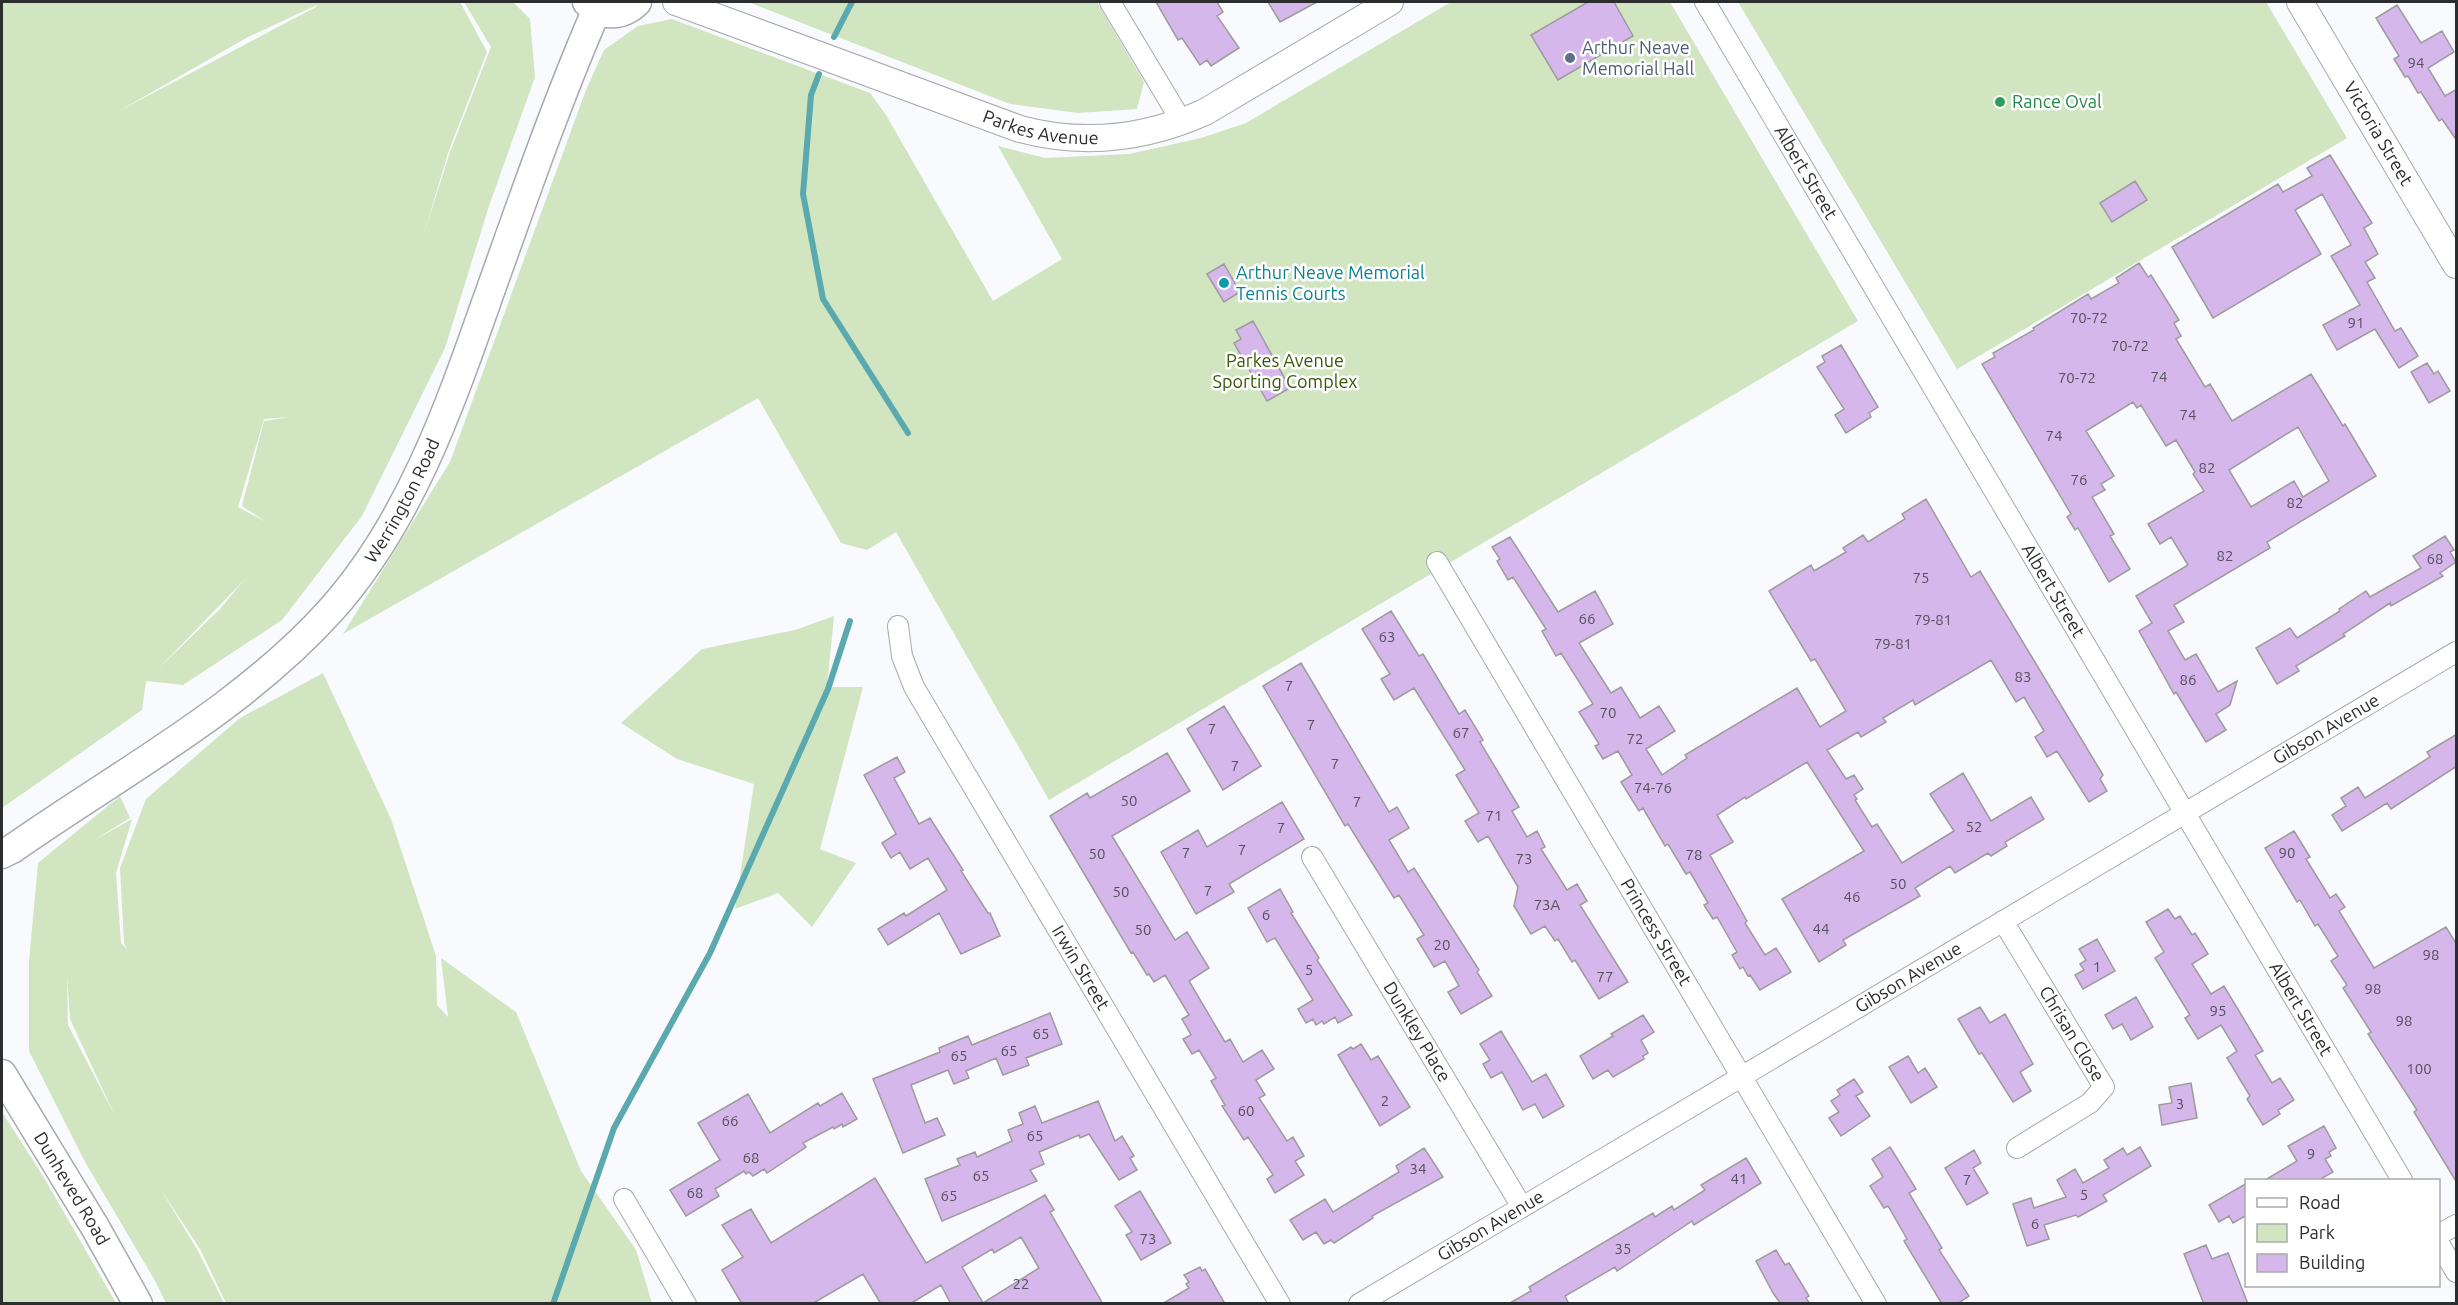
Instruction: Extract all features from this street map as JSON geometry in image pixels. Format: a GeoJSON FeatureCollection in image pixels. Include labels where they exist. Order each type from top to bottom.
{"type":"FeatureCollection","features":[{"type":"Feature","properties":{"kind":"main road"},"geometry":{"type":"LineString","coordinates":[[592,5],[618,13],[637,2]]}},
{"type":"Feature","properties":{"kind":"main road","name":"Werrington Road"},"geometry":{"type":"LineString","coordinates":[[5,856],[241,694],[306,636],[355,581],[403,504],[438,434],[592,5]]}},
{"type":"Feature","properties":{"kind":"main road","name":"Dunheved Road"},"geometry":{"type":"LineString","coordinates":[[2,1074],[67,1179],[138,1304]]}},
{"type":"Feature","properties":{"kind":"street","name":"Parkes Avenue"},"geometry":{"type":"LineString","coordinates":[[676,2],[983,116],[1038,134],[1081,140],[1117,139],[1182,122],[1231,98],[1390,2]]}},
{"type":"Feature","properties":{"kind":"street"},"geometry":{"type":"LineString","coordinates":[[1110,2],[1182,122]]}},
{"type":"Feature","properties":{"kind":"street","name":"Albert Street"},"geometry":{"type":"LineString","coordinates":[[1705,2],[2401,1179]]}},
{"type":"Feature","properties":{"kind":"street","name":"Victoria Street"},"geometry":{"type":"LineString","coordinates":[[2300,2],[2457,265]]}},
{"type":"Feature","properties":{"kind":"street","name":"Princess Street"},"geometry":{"type":"LineString","coordinates":[[1437,562],[1876,1304]]}},
{"type":"Feature","properties":{"kind":"street","name":"Irwin Street"},"geometry":{"type":"LineString","coordinates":[[898,626],[902,656],[914,687],[1280,1304]]}},
{"type":"Feature","properties":{"kind":"street","name":"Gibson Avenue"},"geometry":{"type":"LineString","coordinates":[[1359,1304],[2457,651]]}},
{"type":"Feature","properties":{"kind":"street","name":"Dunkley Place"},"geometry":{"type":"LineString","coordinates":[[1312,856],[1522,1207]]}},
{"type":"Feature","properties":{"kind":"street","name":"Chrisan Close"},"geometry":{"type":"LineString","coordinates":[[2003,921],[2104,1087],[2090,1103],[2017,1148]]}},
{"type":"Feature","properties":{"kind":"street"},"geometry":{"type":"LineString","coordinates":[[624,1199],[686,1304]]}},
{"type":"Feature","properties":{"kind":"street"},"geometry":{"type":"LineString","coordinates":[[2440,1234],[2457,1225]]}},
{"type":"Feature","properties":{"kind":"street"},"geometry":{"type":"LineString","coordinates":[[2440,1244],[2457,1272]]}},
{"type":"Feature","properties":{"kind":"green space"},"geometry":{"type":"Polygon","coordinates":[[[2,2],[460,2],[487,52],[448,153],[423,237],[450,152],[491,47],[464,2],[513,2],[530,19],[535,77],[489,206],[445,348],[362,516],[282,620],[183,685],[146,681],[142,710],[2,808],[2,2]],[[317,5],[248,37],[119,111],[316,7],[317,5]],[[290,417],[264,419],[238,507],[266,522],[242,506],[264,421],[290,417]],[[245,579],[159,668],[220,609],[245,579]]]}},
{"type":"Feature","properties":{"kind":"green space"},"geometry":{"type":"Polygon","coordinates":[[[748,2],[1097,2],[1144,82],[1137,109],[1078,113],[1010,104],[748,2]]]}},
{"type":"Feature","properties":{"kind":"green space","name":"Parkes Avenue Sporting Complex"},"geometry":{"type":"Polygon","coordinates":[[[1451,2],[1670,2],[1858,321],[1049,800],[896,532],[867,550],[841,543],[758,398],[343,634],[450,462],[586,90],[604,50],[638,26],[672,19],[870,93],[886,115],[993,301],[1062,259],[998,146],[1045,158],[1129,154],[1201,138],[1246,123],[1451,2]]]}},
{"type":"Feature","properties":{"kind":"green space"},"geometry":{"type":"Polygon","coordinates":[[[1738,2],[2266,2],[2347,138],[1957,369],[1738,2]]]}},
{"type":"Feature","properties":{"kind":"green space"},"geometry":{"type":"Polygon","coordinates":[[[834,616],[827,687],[863,687],[820,849],[856,863],[812,927],[778,893],[735,909],[754,784],[677,759],[621,723],[702,649],[795,630],[834,616]]]}},
{"type":"Feature","properties":{"kind":"green space"},"geometry":{"type":"Polygon","coordinates":[[[323,673],[391,819],[436,956],[437,1005],[448,1017],[441,958],[516,1012],[581,1171],[636,1250],[652,1303],[226,1303],[200,1249],[161,1190],[198,1251],[224,1303],[166,1303],[85,1162],[29,1051],[29,961],[38,863],[120,796],[130,818],[91,842],[132,819],[116,873],[121,943],[127,949],[124,943],[120,868],[146,799],[240,718],[323,673]],[[67,976],[68,1025],[115,1116],[70,1019],[67,976]]]}},
{"type":"Feature","properties":{"kind":"green space"},"geometry":{"type":"Polygon","coordinates":[[[2,1112],[43,1176],[116,1303],[2,1303],[2,1112]]]}},
{"type":"Feature","properties":{"kind":"building"},"geometry":{"type":"Polygon","coordinates":[[[1156,2],[1217,2],[1223,12],[1217,16],[1239,48],[1211,66],[1207,60],[1200,65],[1182,38],[1178,40],[1156,2]]]}},
{"type":"Feature","properties":{"kind":"building"},"geometry":{"type":"Polygon","coordinates":[[[1268,2],[1317,2],[1280,22],[1268,2]]]}},
{"type":"Feature","properties":{"kind":"building","name":"Arthur Neave Memorial Hall"},"geometry":{"type":"Polygon","coordinates":[[[1588,2],[1614,2],[1633,36],[1558,80],[1531,35],[1588,2]]]}},
{"type":"Feature","properties":{"kind":"building"},"geometry":{"type":"Polygon","coordinates":[[[2397,5],[2421,43],[2442,31],[2454,52],[2428,68],[2445,96],[2457,89],[2457,141],[2442,119],[2439,121],[2408,76],[2405,77],[2394,59],[2399,56],[2376,18],[2397,5]]]}},
{"type":"Feature","properties":{"kind":"building"},"geometry":{"type":"Polygon","coordinates":[[[2330,155],[2372,223],[2364,228],[2378,254],[2365,262],[2375,278],[2367,282],[2395,331],[2401,328],[2418,356],[2399,368],[2375,329],[2337,350],[2323,325],[2360,305],[2331,256],[2351,245],[2322,194],[2295,210],[2321,254],[2213,318],[2172,247],[2278,184],[2283,192],[2312,176],[2307,168],[2330,155]]]}},
{"type":"Feature","properties":{"kind":"building"},"geometry":{"type":"Polygon","coordinates":[[[2135,181],[2147,200],[2112,222],[2100,203],[2135,181]]]}},
{"type":"Feature","properties":{"kind":"building"},"geometry":{"type":"Polygon","coordinates":[[[2139,263],[2148,277],[2151,275],[2179,320],[2174,323],[2181,336],[2176,339],[2205,387],[2210,384],[2232,421],[2311,374],[2343,426],[2345,424],[2376,476],[2267,542],[2270,548],[2174,605],[2184,622],[2168,631],[2185,660],[2196,654],[2218,692],[2237,681],[2230,705],[2216,714],[2226,730],[2206,742],[2176,692],[2174,694],[2139,631],[2152,623],[2136,596],[2188,565],[2171,537],[2160,544],[2148,524],[2204,491],[2193,474],[2195,472],[2176,440],[2166,446],[2141,405],[2137,408],[2133,402],[2086,431],[2114,476],[2101,484],[2105,490],[2092,497],[2114,534],[2110,536],[2130,569],[2109,582],[2078,528],[2075,530],[2067,517],[2071,514],[1982,364],[1995,357],[1993,353],[2034,330],[2033,328],[2088,294],[2091,299],[2119,283],[2116,278],[2139,263]],[[2298,427],[2229,470],[2251,507],[2294,481],[2303,497],[2329,481],[2298,427]]]}},
{"type":"Feature","properties":{"kind":"building","name":"Arthur Neave Memorial Tennis Courts"},"geometry":{"type":"Polygon","coordinates":[[[1224,264],[1240,292],[1224,302],[1207,274],[1224,264]]]}},
{"type":"Feature","properties":{"kind":"building"},"geometry":{"type":"Polygon","coordinates":[[[1253,321],[1290,388],[1267,401],[1234,343],[1241,339],[1236,330],[1253,321]]]}},
{"type":"Feature","properties":{"kind":"building"},"geometry":{"type":"Polygon","coordinates":[[[1841,345],[1878,407],[1869,413],[1871,417],[1846,433],[1835,415],[1844,409],[1817,367],[1825,362],[1822,356],[1841,345]]]}},
{"type":"Feature","properties":{"kind":"building"},"geometry":{"type":"Polygon","coordinates":[[[2427,363],[2434,374],[2438,371],[2450,391],[2429,403],[2411,372],[2427,363]]]}},
{"type":"Feature","properties":{"kind":"building"},"geometry":{"type":"Polygon","coordinates":[[[1926,499],[1971,577],[1980,571],[2103,775],[2100,779],[2107,791],[2089,802],[2057,751],[2047,757],[2035,737],[2044,731],[2024,697],[2016,702],[1991,660],[1915,705],[1913,700],[1883,718],[1886,722],[1861,737],[1858,732],[1827,750],[1846,779],[1854,775],[1863,789],[1854,795],[1857,799],[1855,800],[1872,827],[1877,824],[1902,863],[1954,831],[1930,794],[1963,773],[1991,821],[2031,797],[2044,819],[2005,842],[2007,846],[1991,856],[1988,853],[1955,873],[1950,866],[1915,888],[1920,896],[1843,940],[1846,945],[1819,962],[1782,899],[1864,851],[1807,762],[1746,799],[1745,797],[1717,815],[1733,842],[1710,855],[1747,921],[1745,923],[1765,955],[1776,948],[1791,972],[1760,990],[1743,967],[1740,969],[1732,955],[1737,952],[1717,917],[1713,919],[1704,905],[1708,903],[1690,872],[1686,874],[1668,844],[1665,846],[1643,808],[1639,811],[1621,782],[1632,775],[1618,751],[1603,759],[1595,746],[1599,744],[1579,712],[1593,704],[1561,653],[1556,656],[1542,631],[1546,629],[1513,577],[1508,580],[1497,561],[1500,559],[1492,547],[1510,537],[1558,612],[1595,591],[1613,624],[1579,643],[1611,693],[1621,687],[1640,718],[1659,706],[1675,731],[1646,749],[1662,775],[1687,758],[1685,755],[1797,688],[1820,727],[1846,711],[1815,659],[1811,661],[1769,591],[1811,565],[1814,571],[1846,552],[1843,548],[1863,535],[1868,542],[1905,519],[1902,514],[1926,499]]]}},
{"type":"Feature","properties":{"kind":"building"},"geometry":{"type":"Polygon","coordinates":[[[2445,536],[2454,550],[2450,552],[2456,562],[2440,573],[2443,576],[2391,606],[2390,603],[2343,634],[2345,636],[2296,666],[2299,671],[2277,684],[2256,648],[2290,628],[2297,638],[2340,611],[2339,609],[2366,591],[2370,597],[2421,568],[2413,556],[2445,536]]]}},
{"type":"Feature","properties":{"kind":"building"},"geometry":{"type":"Polygon","coordinates":[[[1391,611],[1419,656],[1423,654],[1459,714],[1465,710],[1483,740],[1480,742],[1519,807],[1512,811],[1527,837],[1537,831],[1545,847],[1541,849],[1567,890],[1577,884],[1587,901],[1580,905],[1628,982],[1599,999],[1575,960],[1572,962],[1558,939],[1555,941],[1545,926],[1531,934],[1514,906],[1518,887],[1488,836],[1478,842],[1465,821],[1479,813],[1456,775],[1465,770],[1414,688],[1394,700],[1381,679],[1390,674],[1362,629],[1391,611]]]}},
{"type":"Feature","properties":{"kind":"building"},"geometry":{"type":"Polygon","coordinates":[[[1301,663],[1389,812],[1397,807],[1409,828],[1389,840],[1408,872],[1414,868],[1479,970],[1477,972],[1492,996],[1461,1014],[1448,992],[1459,986],[1445,961],[1434,967],[1417,939],[1424,935],[1399,895],[1394,898],[1348,824],[1345,826],[1263,686],[1301,663]]]}},
{"type":"Feature","properties":{"kind":"building"},"geometry":{"type":"Polygon","coordinates":[[[1224,706],[1261,766],[1223,790],[1187,729],[1224,706]]]}},
{"type":"Feature","properties":{"kind":"building"},"geometry":{"type":"Polygon","coordinates":[[[2457,734],[2457,766],[2391,809],[2387,803],[2342,831],[2332,815],[2346,806],[2341,798],[2358,787],[2365,798],[2430,757],[2427,752],[2457,734]]]}},
{"type":"Feature","properties":{"kind":"building"},"geometry":{"type":"Polygon","coordinates":[[[1167,753],[1190,791],[1112,836],[1175,940],[1187,932],[1209,968],[1189,981],[1225,1042],[1230,1039],[1243,1062],[1262,1050],[1274,1069],[1256,1080],[1265,1095],[1259,1098],[1287,1141],[1293,1137],[1304,1156],[1295,1161],[1304,1175],[1275,1193],[1267,1179],[1273,1175],[1248,1137],[1244,1140],[1222,1106],[1225,1105],[1211,1081],[1216,1078],[1199,1050],[1192,1054],[1183,1039],[1191,1035],[1182,1019],[1189,1015],[1165,975],[1154,982],[1133,952],[1131,953],[1050,816],[1087,793],[1090,798],[1167,753]]]}},
{"type":"Feature","properties":{"kind":"building"},"geometry":{"type":"Polygon","coordinates":[[[897,757],[905,772],[894,778],[919,824],[930,818],[963,870],[961,871],[990,913],[1000,936],[961,954],[939,913],[888,945],[878,929],[904,913],[906,916],[947,890],[928,858],[910,869],[900,852],[891,858],[882,843],[896,834],[864,775],[897,757]]]}},
{"type":"Feature","properties":{"kind":"building"},"geometry":{"type":"Polygon","coordinates":[[[1282,802],[1304,839],[1229,884],[1234,892],[1196,914],[1161,852],[1198,830],[1207,847],[1282,802]]]}},
{"type":"Feature","properties":{"kind":"building"},"geometry":{"type":"Polygon","coordinates":[[[2294,831],[2310,857],[2306,859],[2330,898],[2336,894],[2345,907],[2339,911],[2374,968],[2446,927],[2457,945],[2457,1183],[2414,1112],[2417,1110],[2368,1034],[2371,1032],[2343,988],[2347,985],[2331,961],[2338,956],[2318,924],[2315,926],[2300,900],[2297,902],[2265,848],[2294,831]]]}},
{"type":"Feature","properties":{"kind":"building"},"geometry":{"type":"Polygon","coordinates":[[[1280,889],[1293,912],[1291,913],[1319,958],[1317,960],[1352,1015],[1338,1023],[1335,1017],[1324,1024],[1322,1021],[1316,1025],[1313,1019],[1306,1023],[1298,1009],[1313,1000],[1275,938],[1267,942],[1248,908],[1280,889]]]}},
{"type":"Feature","properties":{"kind":"building"},"geometry":{"type":"Polygon","coordinates":[[[2168,909],[2175,919],[2180,916],[2192,935],[2195,933],[2208,954],[2192,964],[2211,994],[2224,986],[2263,1051],[2255,1055],[2272,1083],[2280,1078],[2294,1100],[2278,1110],[2280,1114],[2263,1125],[2247,1099],[2250,1096],[2227,1058],[2237,1051],[2221,1025],[2198,1039],[2185,1018],[2190,1015],[2155,958],[2164,952],[2146,922],[2168,909]]]}},
{"type":"Feature","properties":{"kind":"building"},"geometry":{"type":"Polygon","coordinates":[[[2097,939],[2115,971],[2083,989],[2075,975],[2084,970],[2080,964],[2086,960],[2079,949],[2097,939]]]}},
{"type":"Feature","properties":{"kind":"building"},"geometry":{"type":"Polygon","coordinates":[[[2136,997],[2153,1027],[2131,1040],[2122,1024],[2113,1029],[2105,1015],[2136,997]]]}},
{"type":"Feature","properties":{"kind":"building"},"geometry":{"type":"Polygon","coordinates":[[[1980,1007],[1990,1023],[2005,1014],[2033,1064],[2020,1072],[2031,1091],[2013,1102],[1982,1053],[1979,1054],[1958,1019],[1980,1007]]]}},
{"type":"Feature","properties":{"kind":"building"},"geometry":{"type":"Polygon","coordinates":[[[1050,1013],[1062,1044],[1026,1058],[1029,1065],[1003,1075],[996,1058],[966,1071],[969,1078],[954,1084],[948,1070],[911,1085],[925,1123],[937,1118],[945,1135],[903,1153],[873,1079],[940,1052],[939,1048],[968,1036],[972,1045],[1050,1013]]]}},
{"type":"Feature","properties":{"kind":"building"},"geometry":{"type":"Polygon","coordinates":[[[1643,1015],[1654,1032],[1641,1040],[1648,1053],[1643,1056],[1644,1059],[1613,1077],[1608,1070],[1593,1079],[1580,1056],[1643,1015]]]}},
{"type":"Feature","properties":{"kind":"building"},"geometry":{"type":"Polygon","coordinates":[[[1501,1031],[1532,1082],[1546,1074],[1564,1106],[1543,1118],[1535,1104],[1523,1110],[1502,1072],[1491,1078],[1483,1064],[1490,1060],[1480,1044],[1501,1031]]]}},
{"type":"Feature","properties":{"kind":"building"},"geometry":{"type":"Polygon","coordinates":[[[1361,1044],[1371,1060],[1378,1056],[1410,1107],[1380,1126],[1338,1055],[1361,1044]]]}},
{"type":"Feature","properties":{"kind":"building"},"geometry":{"type":"Polygon","coordinates":[[[1908,1056],[1918,1073],[1925,1068],[1937,1087],[1911,1103],[1889,1067],[1908,1056]]]}},
{"type":"Feature","properties":{"kind":"building"},"geometry":{"type":"Polygon","coordinates":[[[1854,1079],[1863,1092],[1856,1096],[1870,1116],[1841,1136],[1829,1118],[1839,1112],[1831,1101],[1840,1095],[1837,1090],[1854,1079]]]}},
{"type":"Feature","properties":{"kind":"building"},"geometry":{"type":"Polygon","coordinates":[[[2191,1083],[2197,1118],[2162,1125],[2159,1105],[2172,1103],[2169,1087],[2191,1083]]]}},
{"type":"Feature","properties":{"kind":"building"},"geometry":{"type":"Polygon","coordinates":[[[842,1093],[857,1119],[843,1127],[842,1124],[834,1129],[833,1127],[803,1143],[806,1147],[767,1173],[764,1169],[753,1176],[744,1171],[715,1189],[719,1196],[686,1216],[670,1190],[720,1160],[698,1123],[748,1094],[770,1133],[818,1103],[820,1106],[842,1093]]]}},
{"type":"Feature","properties":{"kind":"building"},"geometry":{"type":"Polygon","coordinates":[[[1098,1101],[1115,1141],[1122,1136],[1134,1156],[1130,1158],[1137,1170],[1119,1180],[1089,1134],[1080,1138],[1079,1135],[1039,1152],[1044,1164],[1030,1170],[1037,1181],[942,1221],[925,1179],[960,1165],[957,1159],[975,1152],[977,1157],[1012,1141],[1008,1130],[1023,1124],[1019,1113],[1035,1106],[1042,1123],[1098,1101]]]}},
{"type":"Feature","properties":{"kind":"building"},"geometry":{"type":"Polygon","coordinates":[[[2324,1126],[2336,1148],[2329,1152],[2331,1156],[2325,1159],[2333,1172],[2321,1179],[2267,1179],[2297,1161],[2288,1146],[2324,1126]]]}},
{"type":"Feature","properties":{"kind":"building"},"geometry":{"type":"Polygon","coordinates":[[[1890,1147],[1916,1189],[1909,1193],[1942,1248],[1939,1250],[1969,1296],[1957,1304],[1942,1304],[1904,1241],[1907,1239],[1888,1206],[1884,1208],[1870,1186],[1883,1177],[1872,1159],[1890,1147]]]}},
{"type":"Feature","properties":{"kind":"building"},"geometry":{"type":"Polygon","coordinates":[[[2140,1147],[2151,1166],[2103,1195],[2107,1201],[2078,1217],[2076,1215],[2044,1225],[2049,1239],[2027,1246],[2013,1204],[2031,1198],[2034,1208],[2066,1197],[2057,1180],[2075,1169],[2083,1183],[2109,1168],[2104,1160],[2123,1148],[2127,1155],[2140,1147]]]}},
{"type":"Feature","properties":{"kind":"building"},"geometry":{"type":"Polygon","coordinates":[[[1424,1148],[1443,1177],[1372,1216],[1373,1218],[1334,1243],[1331,1240],[1324,1244],[1316,1232],[1303,1240],[1290,1220],[1325,1199],[1333,1212],[1399,1172],[1396,1166],[1424,1148]]]}},
{"type":"Feature","properties":{"kind":"building"},"geometry":{"type":"Polygon","coordinates":[[[1974,1150],[1981,1163],[1973,1168],[1988,1193],[1967,1205],[1945,1168],[1974,1150]]]}},
{"type":"Feature","properties":{"kind":"building"},"geometry":{"type":"Polygon","coordinates":[[[1746,1158],[1761,1183],[1694,1225],[1692,1221],[1617,1271],[1615,1267],[1565,1296],[1569,1304],[1508,1304],[1531,1291],[1529,1287],[1653,1213],[1655,1217],[1672,1206],[1674,1210],[1705,1190],[1701,1185],[1746,1158]]]}},
{"type":"Feature","properties":{"kind":"building"},"geometry":{"type":"Polygon","coordinates":[[[875,1178],[926,1263],[1045,1195],[1054,1210],[1050,1212],[1103,1304],[951,1304],[941,1285],[910,1304],[881,1304],[863,1274],[812,1304],[742,1304],[722,1270],[743,1257],[722,1225],[751,1209],[771,1243],[875,1178]],[[1021,1237],[994,1253],[992,1249],[962,1267],[983,1303],[1039,1268],[1021,1237]]]}},
{"type":"Feature","properties":{"kind":"building"},"geometry":{"type":"Polygon","coordinates":[[[2245,1184],[2245,1216],[2233,1223],[2229,1216],[2219,1222],[2209,1205],[2245,1184]]]}},
{"type":"Feature","properties":{"kind":"building"},"geometry":{"type":"Polygon","coordinates":[[[1140,1191],[1171,1243],[1141,1260],[1126,1235],[1132,1232],[1115,1206],[1140,1191]]]}},
{"type":"Feature","properties":{"kind":"building"},"geometry":{"type":"Polygon","coordinates":[[[2206,1245],[2212,1259],[2228,1253],[2248,1304],[2204,1304],[2184,1254],[2206,1245]]]}},
{"type":"Feature","properties":{"kind":"building"},"geometry":{"type":"Polygon","coordinates":[[[1776,1250],[1785,1265],[1789,1263],[1809,1296],[1806,1298],[1810,1304],[1781,1304],[1773,1293],[1756,1261],[1776,1250]]]}},
{"type":"Feature","properties":{"kind":"building"},"geometry":{"type":"Polygon","coordinates":[[[1200,1267],[1202,1271],[1205,1269],[1225,1304],[1162,1304],[1189,1288],[1186,1284],[1189,1282],[1184,1275],[1200,1267]]]}},
{"type":"Feature","properties":{"kind":"waterway"},"geometry":{"type":"LineString","coordinates":[[834,37],[852,2]]}},
{"type":"Feature","properties":{"kind":"waterway"},"geometry":{"type":"LineString","coordinates":[[819,74],[811,95],[803,194],[823,299],[908,433]]}},
{"type":"Feature","properties":{"kind":"waterway"},"geometry":{"type":"LineString","coordinates":[[553,1304],[614,1128],[710,953],[828,689],[850,621]]}},
{"type":"Feature","properties":{"kind":"place","name":"Arthur Neave Memorial Hall"},"geometry":{"type":"Point","coordinates":[1570,58]}},
{"type":"Feature","properties":{"kind":"place","name":"Rance Oval"},"geometry":{"type":"Point","coordinates":[2000,102]}},
{"type":"Feature","properties":{"kind":"place","name":"Arthur Neave Memorial Tennis Courts"},"geometry":{"type":"Point","coordinates":[1224,283]}}]}
